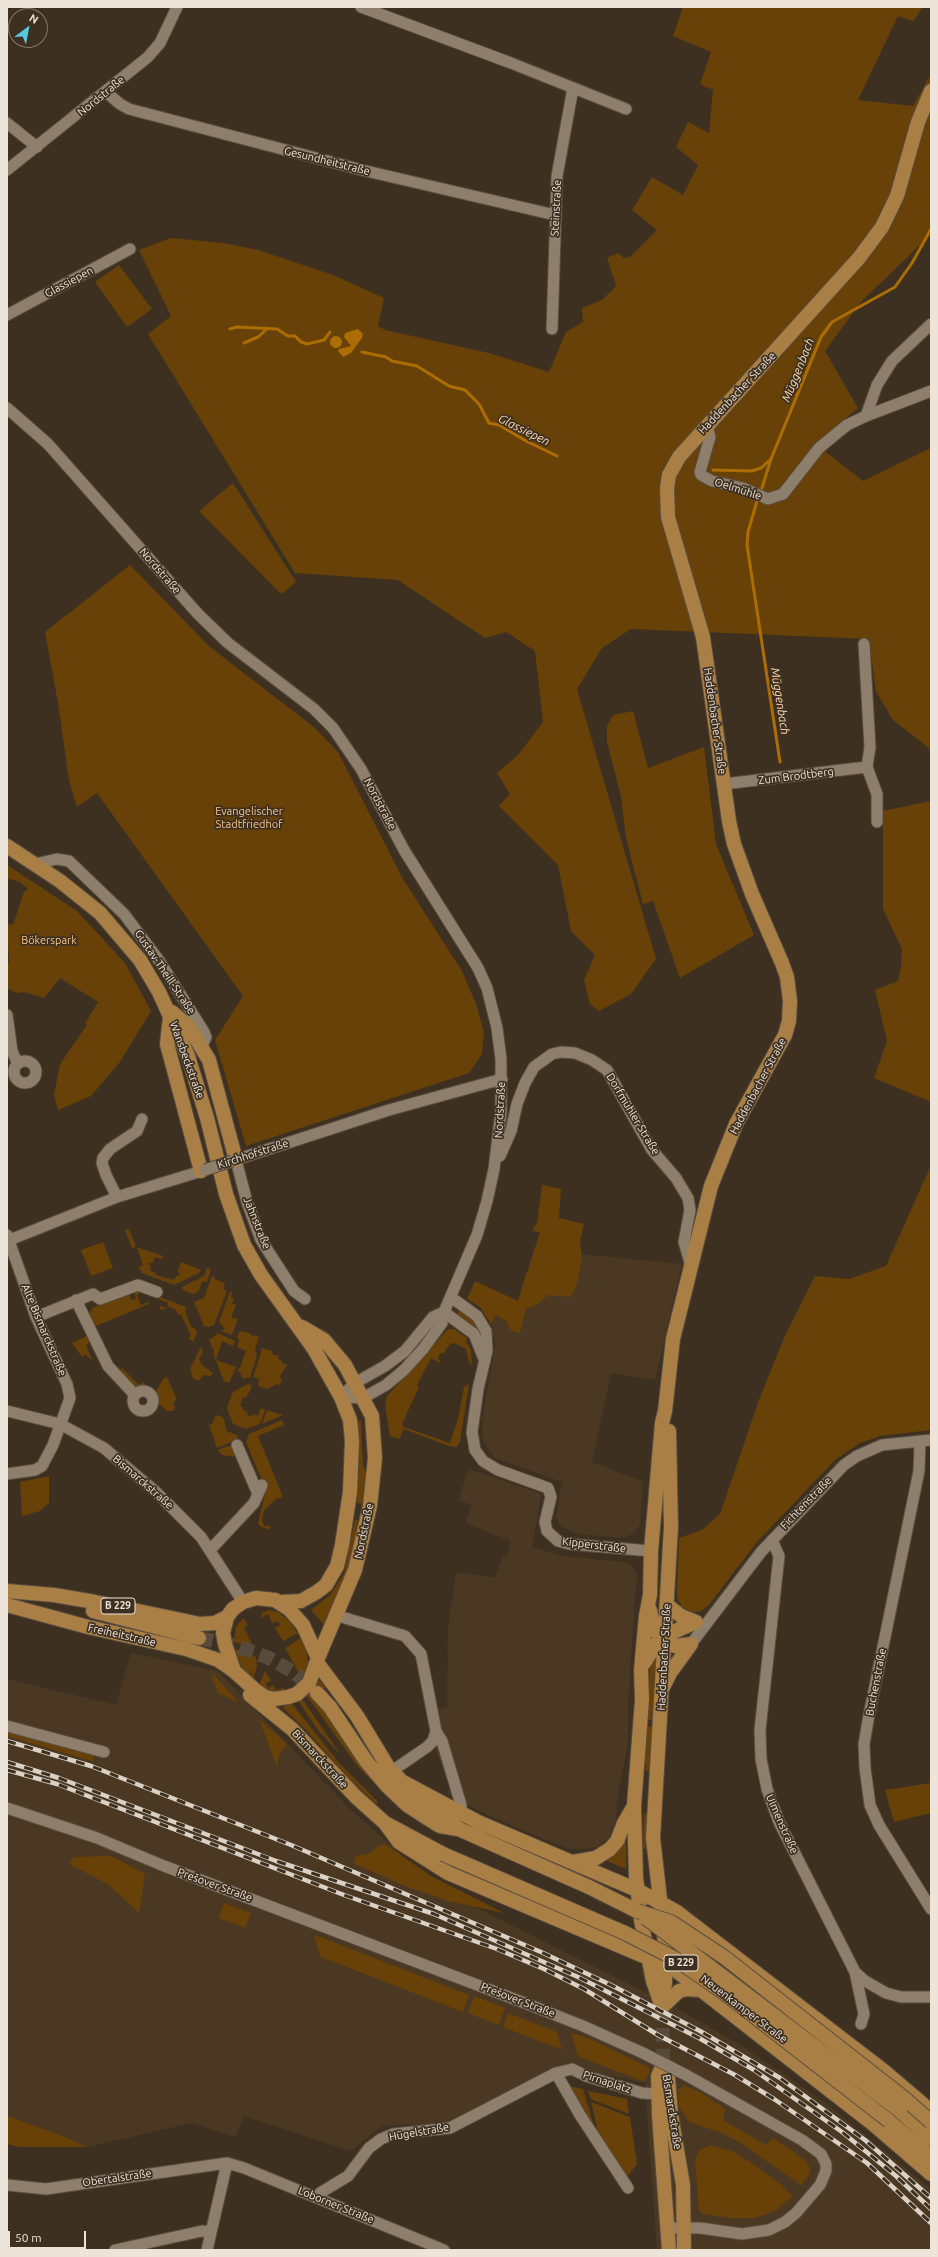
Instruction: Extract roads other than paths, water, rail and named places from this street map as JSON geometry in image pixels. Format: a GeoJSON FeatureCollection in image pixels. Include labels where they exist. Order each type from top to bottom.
{"type":"FeatureCollection","features":[{"type":"Feature","properties":{"kind":"main road","name":"Haddenbacher Straße"},"geometry":{"type":"LineString","coordinates":[[637,1890],[634,1806],[642,1700],[641,1670],[649,1600],[655,1492],[673,1340],[711,1186],[720,1161],[745,1107],[785,1035],[790,1011],[787,977],[740,863],[729,821],[703,637],[671,529],[666,504],[666,488],[673,466],[707,426],[859,258],[882,227],[897,196],[918,122],[931,92]]}},
{"type":"Feature","properties":{"kind":"main road","name":"Wansbeckstraße"},"geometry":{"type":"LineString","coordinates":[[7,846],[72,889],[100,913],[140,960],[169,1011],[198,1087],[236,1225],[261,1275],[297,1323],[314,1349],[341,1397]]}},
{"type":"Feature","properties":{"kind":"main road"},"geometry":{"type":"LineString","coordinates":[[169,1011],[189,1027],[202,1046],[209,1060],[234,1161]]}},
{"type":"Feature","properties":{"kind":"main road"},"geometry":{"type":"LineString","coordinates":[[169,1011],[167,1044],[203,1170]]}},
{"type":"Feature","properties":{"kind":"main road","name":"Wansbeckstraße"},"geometry":{"type":"LineString","coordinates":[[297,1323],[324,1340],[346,1365],[355,1383]]}},
{"type":"Feature","properties":{"kind":"main road","name":"Nordstraße"},"geometry":{"type":"LineString","coordinates":[[318,1661],[335,1615],[355,1570],[370,1506],[375,1458],[373,1422],[355,1383]]}},
{"type":"Feature","properties":{"kind":"main road","name":"Nordstraße"},"geometry":{"type":"LineString","coordinates":[[282,1602],[301,1601],[317,1592],[326,1585],[336,1566],[345,1526],[352,1464],[350,1420],[341,1397]]}},
{"type":"Feature","properties":{"kind":"main road","name":"Haddenbacher Straße"},"geometry":{"type":"LineString","coordinates":[[661,1903],[654,1838],[671,1528],[669,1423],[665,1411]]}},
{"type":"Feature","properties":{"kind":"main road"},"geometry":{"type":"LineString","coordinates":[[655,1492],[660,1500],[660,1514],[666,1524],[671,1528]]}},
{"type":"Feature","properties":{"kind":"main road"},"geometry":{"type":"LineString","coordinates":[[651,1551],[669,1552]]}},
{"type":"Feature","properties":{"kind":"main road"},"geometry":{"type":"LineString","coordinates":[[7,1591],[80,1607],[200,1638]]}},
{"type":"Feature","properties":{"kind":"main road","name":"B 229"},"geometry":{"type":"LineString","coordinates":[[7,1591],[61,1596],[206,1625],[227,1617]]}},
{"type":"Feature","properties":{"kind":"main road"},"geometry":{"type":"LineString","coordinates":[[243,1602],[266,1598],[282,1602]]}},
{"type":"Feature","properties":{"kind":"main road"},"geometry":{"type":"LineString","coordinates":[[649,1600],[653,1625],[658,1634],[675,1646],[691,1644]]}},
{"type":"Feature","properties":{"kind":"main road","name":"B 229"},"geometry":{"type":"LineString","coordinates":[[243,1602],[233,1609],[227,1617],[223,1633],[237,1674],[265,1697],[282,1699],[302,1690],[308,1683],[318,1661]]}},
{"type":"Feature","properties":{"kind":"main road","name":"B 229"},"geometry":{"type":"LineString","coordinates":[[282,1602],[303,1625],[318,1661],[396,1776],[462,1814],[494,1830],[637,1890],[661,1903],[724,1947],[884,2071],[931,2111]]}},
{"type":"Feature","properties":{"kind":"main road","name":"Freiheitstraße"},"geometry":{"type":"LineString","coordinates":[[7,1605],[88,1627],[186,1649],[218,1660],[237,1674]]}},
{"type":"Feature","properties":{"kind":"main road"},"geometry":{"type":"LineString","coordinates":[[667,1605],[681,1616],[696,1622]]}},
{"type":"Feature","properties":{"kind":"main road"},"geometry":{"type":"LineString","coordinates":[[641,1670],[652,1648],[673,1632],[696,1622]]}},
{"type":"Feature","properties":{"kind":"main road"},"geometry":{"type":"LineString","coordinates":[[662,1691],[670,1673],[691,1644]]}},
{"type":"Feature","properties":{"kind":"main road","name":"Bismarckstraße"},"geometry":{"type":"LineString","coordinates":[[237,1674],[251,1696],[297,1735],[356,1797],[385,1823]]}},
{"type":"Feature","properties":{"kind":"main road"},"geometry":{"type":"LineString","coordinates":[[317,1693],[330,1707],[366,1761],[397,1796],[419,1814],[440,1826],[461,1830]]}},
{"type":"Feature","properties":{"kind":"main road","name":"Neuenkamper Straße"},"geometry":{"type":"LineString","coordinates":[[396,1776],[417,1797],[461,1830],[637,1910],[900,2111],[931,2139]]}},
{"type":"Feature","properties":{"kind":"main road"},"geometry":{"type":"LineString","coordinates":[[570,1862],[588,1860],[606,1853],[617,1841],[624,1823],[634,1806]]}},
{"type":"Feature","properties":{"kind":"main road","name":"B 229"},"geometry":{"type":"LineString","coordinates":[[385,1823],[399,1842],[448,1873],[650,1960],[665,1965],[700,1990],[873,2124],[931,2174]]}},
{"type":"Feature","properties":{"kind":"main road","name":"Neuenkamper Straße"},"geometry":{"type":"LineString","coordinates":[[385,1823],[442,1854],[625,1932],[674,1958],[717,1988],[889,2121],[931,2157]]}},
{"type":"Feature","properties":{"kind":"main road"},"geometry":{"type":"LineString","coordinates":[[637,1890],[642,1929],[650,1960],[653,1981],[662,2007]]}},
{"type":"Feature","properties":{"kind":"main road"},"geometry":{"type":"LineString","coordinates":[[661,1903],[665,1965],[662,2007]]}},
{"type":"Feature","properties":{"kind":"main road"},"geometry":{"type":"LineString","coordinates":[[637,1910],[671,1922],[724,1957],[904,2098],[931,2122]]}},
{"type":"Feature","properties":{"kind":"main road"},"geometry":{"type":"LineString","coordinates":[[662,2007],[679,1991],[687,1989],[700,1990]]}},
{"type":"Feature","properties":{"kind":"main road","name":"Bismarckstraße"},"geometry":{"type":"LineString","coordinates":[[669,2250],[658,2094],[658,2076],[663,2065],[668,2077],[671,2114],[683,2185],[684,2250]]}},
{"type":"Feature","properties":{"kind":"street","name":"Nordstraße"},"geometry":{"type":"LineString","coordinates":[[7,170],[148,57],[160,43],[177,7]]}},
{"type":"Feature","properties":{"kind":"street"},"geometry":{"type":"LineString","coordinates":[[361,7],[626,109]]}},
{"type":"Feature","properties":{"kind":"street","name":"Steinstraße"},"geometry":{"type":"LineString","coordinates":[[552,329],[557,176],[573,88]]}},
{"type":"Feature","properties":{"kind":"street","name":"Gesundheitstraße"},"geometry":{"type":"LineString","coordinates":[[106,92],[120,104],[137,111],[362,170],[555,214]]}},
{"type":"Feature","properties":{"kind":"street"},"geometry":{"type":"LineString","coordinates":[[7,123],[37,147]]}},
{"type":"Feature","properties":{"kind":"street","name":"Glassiepen"},"geometry":{"type":"LineString","coordinates":[[7,315],[130,249]]}},
{"type":"Feature","properties":{"kind":"street"},"geometry":{"type":"LineString","coordinates":[[866,416],[877,385],[892,361],[931,324]]}},
{"type":"Feature","properties":{"kind":"street","name":"Oelmühle"},"geometry":{"type":"LineString","coordinates":[[707,426],[710,437],[700,472],[701,475],[712,481],[743,488],[768,499],[782,494],[820,448],[847,425],[866,416],[931,391]]}},
{"type":"Feature","properties":{"kind":"street","name":"Nordstraße"},"geometry":{"type":"LineString","coordinates":[[7,408],[12,418],[48,444],[198,614],[228,643],[314,709],[344,743],[425,884],[481,975],[493,1007],[497,1028],[502,1079],[501,1112],[494,1169],[482,1220],[452,1298],[444,1312],[442,1323],[412,1361],[386,1385],[363,1398]]}},
{"type":"Feature","properties":{"kind":"street"},"geometry":{"type":"LineString","coordinates":[[864,644],[870,747],[867,767],[877,794],[877,822]]}},
{"type":"Feature","properties":{"kind":"street","name":"Zum Brodtberg"},"geometry":{"type":"LineString","coordinates":[[724,784],[867,767]]}},
{"type":"Feature","properties":{"kind":"street","name":"Gustav-Theill-Straße"},"geometry":{"type":"LineString","coordinates":[[35,864],[57,858],[69,861],[124,914],[158,959],[201,1027],[206,1037],[202,1046]]}},
{"type":"Feature","properties":{"kind":"street"},"geometry":{"type":"LineString","coordinates":[[7,1015],[12,1051],[18,1064]]}},
{"type":"Feature","properties":{"kind":"street","name":"Dorfmühler Straße"},"geometry":{"type":"LineString","coordinates":[[494,1169],[511,1131],[517,1104],[528,1077],[542,1060],[552,1054],[562,1052],[584,1056],[607,1070],[652,1150],[676,1178],[688,1198],[690,1210],[684,1242],[691,1266]]}},
{"type":"Feature","properties":{"kind":"street","name":"Kirchhofstraße"},"geometry":{"type":"LineString","coordinates":[[8,1239],[117,1196],[234,1161],[368,1117],[475,1085],[502,1079]]}},
{"type":"Feature","properties":{"kind":"street"},"geometry":{"type":"LineString","coordinates":[[117,1196],[106,1175],[102,1163],[103,1158],[106,1152],[137,1131],[142,1119]]}},
{"type":"Feature","properties":{"kind":"street","name":"Jahnstraße"},"geometry":{"type":"LineString","coordinates":[[234,1161],[262,1240],[290,1286],[305,1299]]}},
{"type":"Feature","properties":{"kind":"street","name":"Alte Bismarckstraße"},"geometry":{"type":"LineString","coordinates":[[7,1474],[35,1470],[42,1466],[53,1444],[70,1398],[70,1392],[36,1317],[8,1239]]}},
{"type":"Feature","properties":{"kind":"street"},"geometry":{"type":"LineString","coordinates":[[36,1317],[92,1294],[100,1299],[138,1285],[157,1292]]}},
{"type":"Feature","properties":{"kind":"street","name":"Kipperstraße"},"geometry":{"type":"LineString","coordinates":[[452,1298],[476,1316],[486,1331],[488,1342],[472,1432],[475,1450],[483,1461],[498,1470],[548,1488],[551,1497],[545,1522],[547,1531],[558,1541],[569,1544],[651,1551]]}},
{"type":"Feature","properties":{"kind":"street"},"geometry":{"type":"LineString","coordinates":[[76,1300],[108,1366],[135,1395]]}},
{"type":"Feature","properties":{"kind":"street","name":"Nordstraße"},"geometry":{"type":"LineString","coordinates":[[341,1397],[355,1383],[385,1366],[405,1351],[433,1317],[444,1312]]}},
{"type":"Feature","properties":{"kind":"street"},"geometry":{"type":"LineString","coordinates":[[444,1312],[474,1334],[484,1359]]}},
{"type":"Feature","properties":{"kind":"street"},"geometry":{"type":"LineString","coordinates":[[341,1397],[363,1398]]}},
{"type":"Feature","properties":{"kind":"street","name":"Bismarckstraße"},"geometry":{"type":"LineString","coordinates":[[7,1411],[60,1424],[93,1441],[124,1465],[180,1514],[211,1549],[243,1602]]}},
{"type":"Feature","properties":{"kind":"street","name":"Fichtenstraße"},"geometry":{"type":"LineString","coordinates":[[691,1644],[712,1615],[772,1540],[830,1478],[850,1460],[882,1446],[926,1440]]}},
{"type":"Feature","properties":{"kind":"street","name":"Buchenstraße"},"geometry":{"type":"LineString","coordinates":[[926,1440],[869,1715],[864,1744],[864,1768],[870,1805],[879,1826],[931,1909]]}},
{"type":"Feature","properties":{"kind":"street"},"geometry":{"type":"LineString","coordinates":[[211,1549],[254,1503],[260,1489],[237,1445]]}},
{"type":"Feature","properties":{"kind":"street","name":"Ulmenstraße"},"geometry":{"type":"LineString","coordinates":[[772,1540],[779,1556],[761,1722],[761,1758],[767,1789],[779,1822],[855,1972],[864,2014],[862,2024]]}},
{"type":"Feature","properties":{"kind":"street"},"geometry":{"type":"LineString","coordinates":[[335,1615],[396,1632],[405,1636],[414,1643],[421,1654],[425,1667],[436,1731],[442,1741],[461,1805],[462,1814]]}},
{"type":"Feature","properties":{"kind":"street","name":"Fichtenstraße"},"geometry":{"type":"LineString","coordinates":[[696,1622],[712,1615]]}},
{"type":"Feature","properties":{"kind":"street"},"geometry":{"type":"LineString","coordinates":[[7,1726],[104,1752]]}},
{"type":"Feature","properties":{"kind":"street"},"geometry":{"type":"LineString","coordinates":[[396,1776],[433,1741],[436,1731]]}},
{"type":"Feature","properties":{"kind":"street","name":"Prešover Straße"},"geometry":{"type":"LineString","coordinates":[[7,1808],[83,1832],[164,1866],[503,1994],[583,2026],[643,2053],[686,2075],[796,2136],[821,2154],[826,2167],[825,2174],[820,2185],[798,2211],[785,2222],[769,2230],[742,2234],[684,2228],[667,2228]]}},
{"type":"Feature","properties":{"kind":"street"},"geometry":{"type":"LineString","coordinates":[[855,1972],[872,1986],[894,1996],[931,1997]]}},
{"type":"Feature","properties":{"kind":"street","name":"Pirnaplatz"},"geometry":{"type":"LineString","coordinates":[[556,2073],[572,2069],[586,2076],[642,2093],[658,2094]]}},
{"type":"Feature","properties":{"kind":"street"},"geometry":{"type":"LineString","coordinates":[[556,2073],[580,2115],[628,2188]]}},
{"type":"Feature","properties":{"kind":"street","name":"Hügelstraße"},"geometry":{"type":"LineString","coordinates":[[317,2198],[320,2193],[348,2176],[369,2148],[381,2139],[393,2134],[450,2128],[556,2073]]}},
{"type":"Feature","properties":{"kind":"street"},"geometry":{"type":"LineString","coordinates":[[207,2250],[227,2163]]}},
{"type":"Feature","properties":{"kind":"street","name":"Loborner Straße"},"geometry":{"type":"LineString","coordinates":[[227,2163],[444,2250]]}},
{"type":"Feature","properties":{"kind":"street","name":"Obertalstraße"},"geometry":{"type":"LineString","coordinates":[[7,2186],[46,2189],[227,2163]]}},
{"type":"Feature","properties":{"kind":"street"},"geometry":{"type":"LineString","coordinates":[[115,2250],[202,2231],[211,2232]]}},
{"type":"Feature","properties":{"kind":"waterway","name":"Müggenbach"},"geometry":{"type":"LineString","coordinates":[[761,491],[771,459],[821,337],[832,322],[895,287],[912,263],[931,229]]}},
{"type":"Feature","properties":{"kind":"waterway","name":"Glassiepen"},"geometry":{"type":"LineString","coordinates":[[230,329],[237,327],[277,329],[288,336],[295,336],[301,342],[307,344],[324,340],[330,332]]}},
{"type":"Feature","properties":{"kind":"waterway","name":"Glassiepen"},"geometry":{"type":"LineString","coordinates":[[244,343],[258,337],[268,328]]}},
{"type":"Feature","properties":{"kind":"waterway","name":"Glassiepen"},"geometry":{"type":"LineString","coordinates":[[362,352],[386,357],[392,361],[417,366],[449,386],[465,390],[479,404],[489,423],[499,425],[526,441],[557,456]]}},
{"type":"Feature","properties":{"kind":"waterway","name":"Glassiepen"},"geometry":{"type":"LineString","coordinates":[[713,470],[752,471],[761,468],[771,459]]}},
{"type":"Feature","properties":{"kind":"waterway","name":"Müggenbach"},"geometry":{"type":"LineString","coordinates":[[757,501],[748,532],[747,545],[780,762]]}},
{"type":"Feature","properties":{"kind":"tunnel"},"geometry":{"type":"LineString","coordinates":[[199,1638],[236,1646],[269,1658],[295,1673],[317,1693]]}},
{"type":"Feature","properties":{"kind":"tunnel"},"geometry":{"type":"LineString","coordinates":[[662,2007],[663,2065]]}},
{"type":"Feature","properties":{"kind":"railway"},"geometry":{"type":"LineString","coordinates":[[7,1741],[91,1766],[291,1845],[541,1952],[613,1986],[700,2031],[780,2078],[865,2140],[931,2198]]}},
{"type":"Feature","properties":{"kind":"railway"},"geometry":{"type":"LineString","coordinates":[[7,1762],[59,1778],[276,1861],[434,1914],[578,1977],[699,2038],[754,2070],[842,2132],[896,2176],[931,2209]]}},
{"type":"Feature","properties":{"kind":"railway"},"geometry":{"type":"LineString","coordinates":[[7,1770],[57,1784],[344,1895],[497,1949],[544,1969],[584,1989],[658,2035],[735,2075],[774,2099],[867,2163],[931,2223]]}},
{"type":"Feature","properties":{"kind":"park label","name":"Evangelischer Stadtfriedhof"},"geometry":{"type":"Point","coordinates":[249,817]}},
{"type":"Feature","properties":{"kind":"park label","name":"Bökerspark"},"geometry":{"type":"Point","coordinates":[49,940]}}]}
